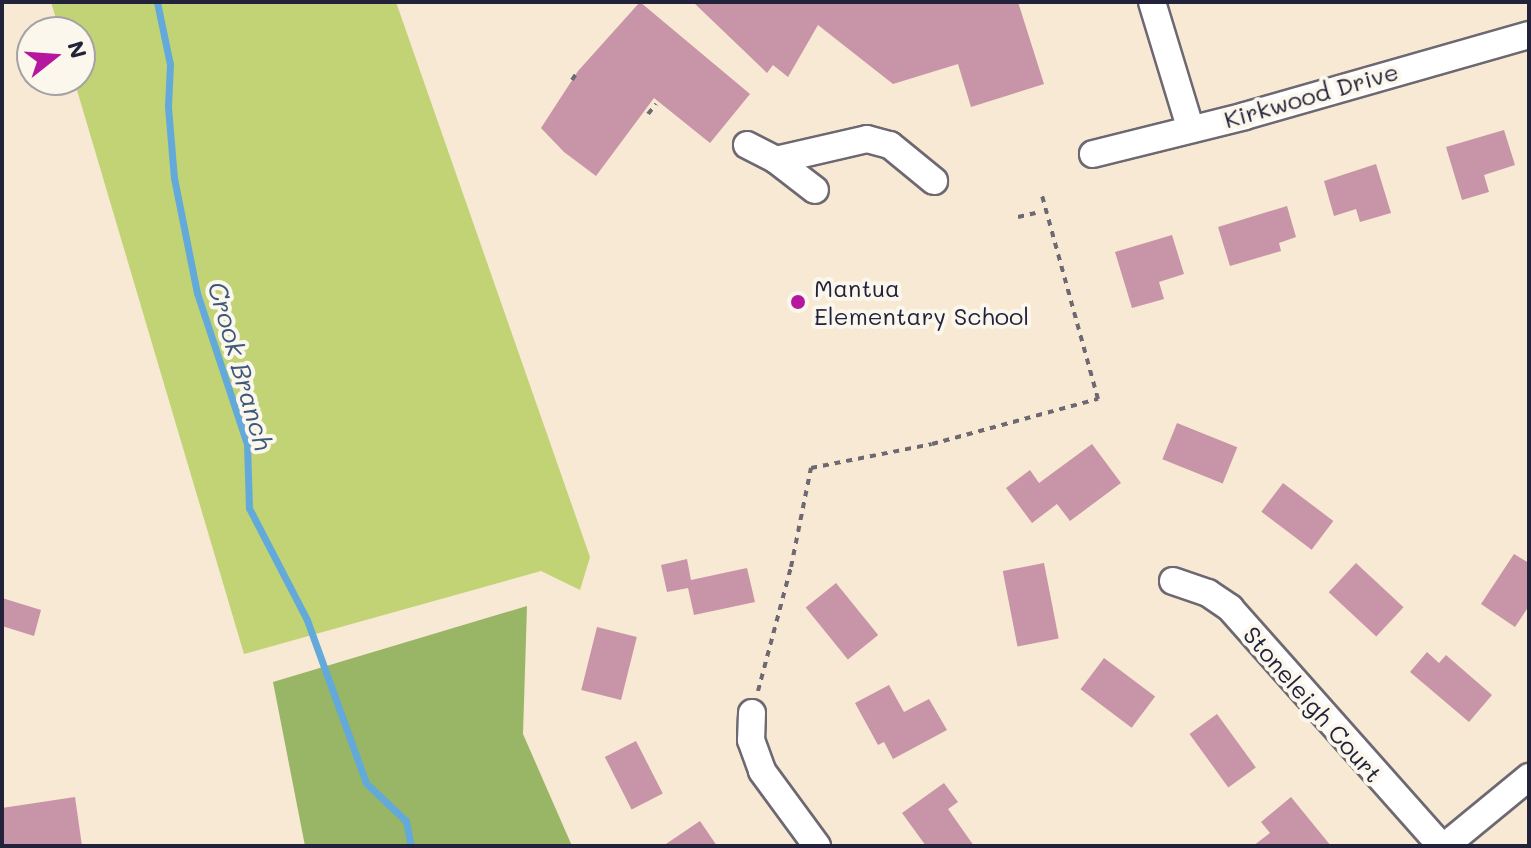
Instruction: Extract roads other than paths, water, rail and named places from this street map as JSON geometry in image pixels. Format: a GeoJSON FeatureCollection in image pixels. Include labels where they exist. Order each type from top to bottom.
{"type":"FeatureCollection","features":[{"type":"Feature","properties":{"kind":"street"},"geometry":{"type":"LineString","coordinates":[[1152,2],[1190,127]]}},
{"type":"Feature","properties":{"kind":"street","name":"Kirkwood Drive"},"geometry":{"type":"LineString","coordinates":[[1093,154],[1190,127],[1245,116],[1529,35]]}},
{"type":"Feature","properties":{"kind":"street"},"geometry":{"type":"LineString","coordinates":[[776,160],[867,139],[890,145],[934,181]]}},
{"type":"Feature","properties":{"kind":"street"},"geometry":{"type":"LineString","coordinates":[[747,145],[776,160],[815,190]]}},
{"type":"Feature","properties":{"kind":"street","name":"Stoneleigh Court"},"geometry":{"type":"LineString","coordinates":[[1173,581],[1208,593],[1230,608],[1443,846]]}},
{"type":"Feature","properties":{"kind":"street"},"geometry":{"type":"LineString","coordinates":[[752,713],[751,740],[762,771],[817,846]]}},
{"type":"Feature","properties":{"kind":"street"},"geometry":{"type":"LineString","coordinates":[[1443,846],[1529,777]]}},
{"type":"Feature","properties":{"kind":"waterway","name":"Crook Branch"},"geometry":{"type":"LineString","coordinates":[[157,2],[170,64],[168,107],[174,178],[197,293],[247,444],[249,508],[307,620],[366,783],[406,821],[411,846]]}},
{"type":"Feature","properties":{"kind":"place","name":"Mantua Elementary School"},"geometry":{"type":"Point","coordinates":[798,302]}}]}
